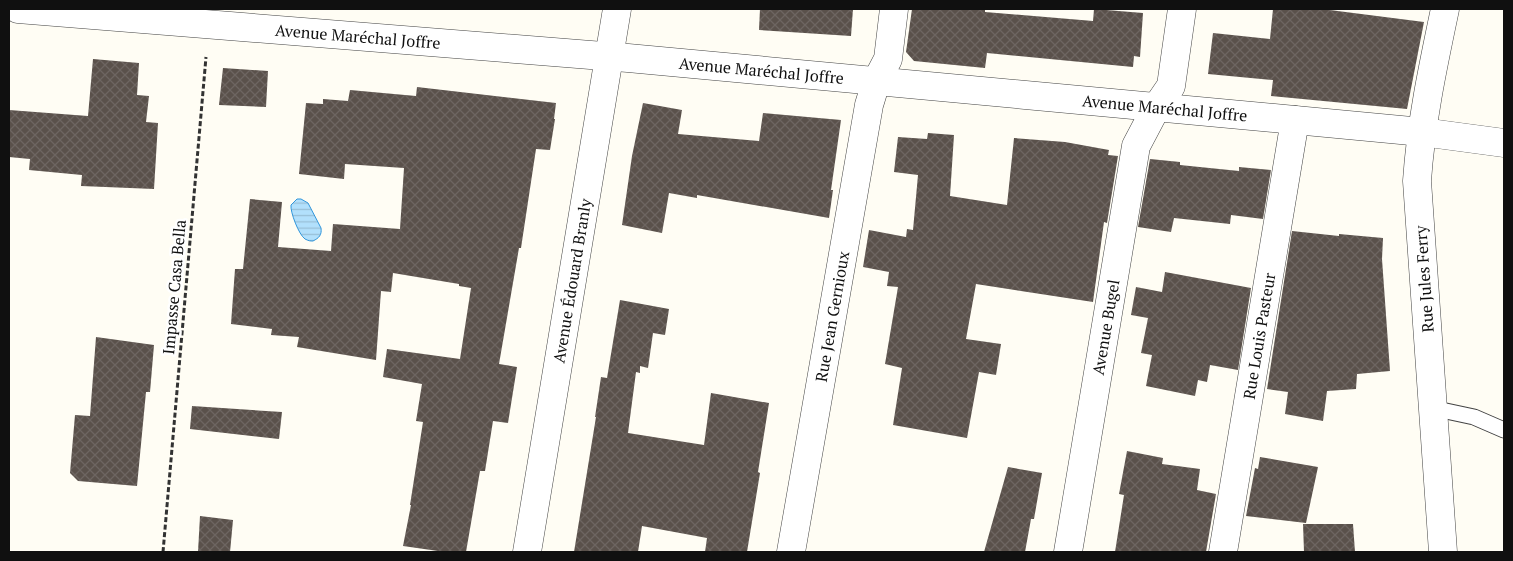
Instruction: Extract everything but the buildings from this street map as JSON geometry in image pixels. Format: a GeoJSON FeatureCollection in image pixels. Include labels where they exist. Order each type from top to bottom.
{"type":"FeatureCollection","features":[{"type":"Feature","properties":{"kind":"street","name":"Avenue Maréchal Joffre"},"geometry":{"type":"LineString","coordinates":[[18,9],[609,57],[1422,132],[1504,143]]}},
{"type":"Feature","properties":{"kind":"street","name":"Avenue Édouard Branly"},"geometry":{"type":"LineString","coordinates":[[527,552],[617,9]]}},
{"type":"Feature","properties":{"kind":"street","name":"Rue Jean Gernioux"},"geometry":{"type":"LineString","coordinates":[[791,552],[868,105],[876,82],[888,59],[894,9]]}},
{"type":"Feature","properties":{"kind":"street","name":"Avenue Bugel"},"geometry":{"type":"LineString","coordinates":[[1068,552],[1136,146],[1156,108],[1171,86],[1182,9]]}},
{"type":"Feature","properties":{"kind":"street","name":"Rue Jules Ferry"},"geometry":{"type":"LineString","coordinates":[[1443,552],[1417,181],[1426,98],[1445,9]]}},
{"type":"Feature","properties":{"kind":"street","name":"Rue Louis Pasteur"},"geometry":{"type":"LineString","coordinates":[[1223,552],[1295,120]]}},
{"type":"Feature","properties":{"kind":"lane"},"geometry":{"type":"LineString","coordinates":[[1432,408],[1474,418],[1504,430]]}},
{"type":"Feature","properties":{"kind":"path","name":"Impasse Casa Bella"},"geometry":{"type":"LineString","coordinates":[[163,552],[209,24]]}},
{"type":"Feature","properties":{"kind":"water"},"geometry":{"type":"Polygon","coordinates":[[[297,199],[308,203],[321,228],[320,236],[313,241],[303,237],[295,223],[291,205],[297,199]]]}}]}
